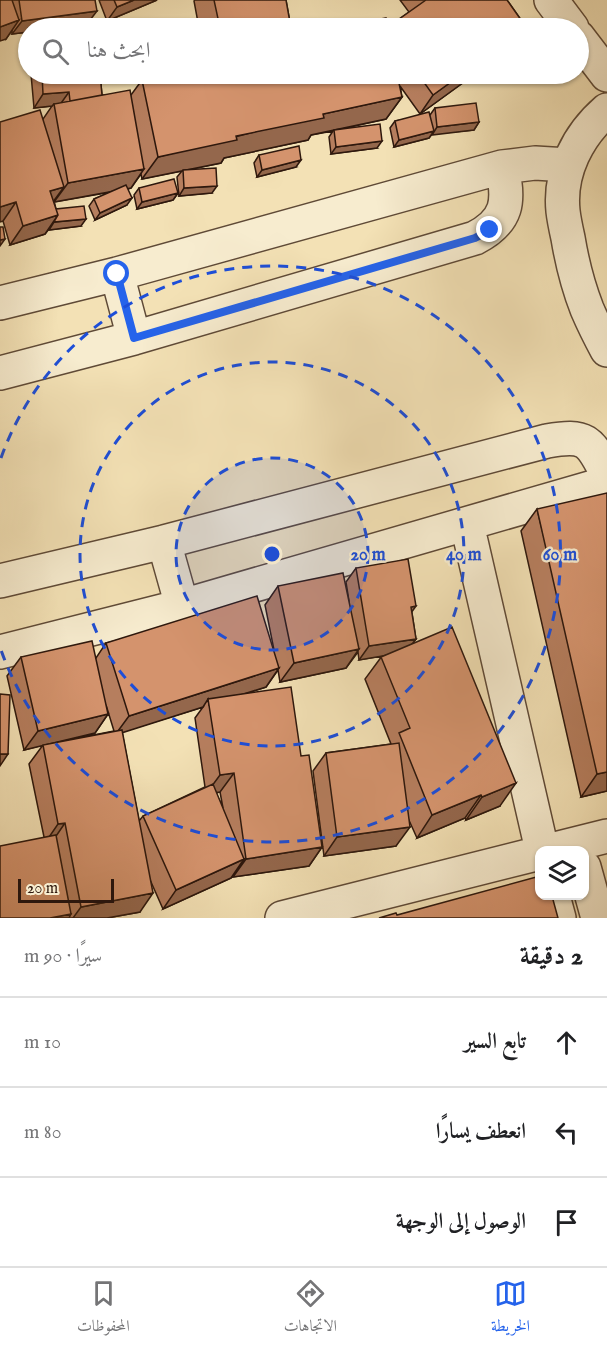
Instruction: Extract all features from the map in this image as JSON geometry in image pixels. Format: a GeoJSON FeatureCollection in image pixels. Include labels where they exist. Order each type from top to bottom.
{"type":"FeatureCollection","features":[{"type":"Feature","properties":{"kind":"street"},"geometry":{"type":"LineString","coordinates":[[551,0],[564,18]]}},
{"type":"Feature","properties":{"kind":"street"},"geometry":{"type":"LineString","coordinates":[[589,51],[607,75]]}},
{"type":"Feature","properties":{"kind":"street"},"geometry":{"type":"LineString","coordinates":[[607,110],[590,126],[577,144],[568,165],[563,210],[572,260],[587,308],[607,350]]}},
{"type":"Feature","properties":{"kind":"street"},"geometry":{"type":"LineString","coordinates":[[0,303],[117,274],[502,166],[535,163],[568,165]]}},
{"type":"Feature","properties":{"kind":"street"},"geometry":{"type":"LineString","coordinates":[[0,373],[134,338],[475,238],[490,230],[503,213],[506,184],[502,166]]}},
{"type":"Feature","properties":{"kind":"street"},"geometry":{"type":"LineString","coordinates":[[117,274],[134,338]]}},
{"type":"Feature","properties":{"kind":"street"},"geometry":{"type":"LineString","coordinates":[[0,581],[164,542],[569,437],[583,441],[595,450],[607,474]]}},
{"type":"Feature","properties":{"kind":"street"},"geometry":{"type":"LineString","coordinates":[[0,652],[182,606],[607,483]]}},
{"type":"Feature","properties":{"kind":"street"},"geometry":{"type":"LineString","coordinates":[[467,524],[540,846]]}},
{"type":"Feature","properties":{"kind":"street"},"geometry":{"type":"LineString","coordinates":[[164,542],[182,606]]}},
{"type":"Feature","properties":{"kind":"street"},"geometry":{"type":"LineString","coordinates":[[282,918],[535,854]]}},
{"type":"Feature","properties":{"kind":"street"},"geometry":{"type":"LineString","coordinates":[[589,884],[598,918]]}},
{"type":"Feature","properties":{"kind":"street"},"geometry":{"type":"LineString","coordinates":[[554,900],[559,918]]}},
{"type":"Feature","properties":{"kind":"building"},"geometry":{"type":"Polygon","coordinates":[[[0,0],[12,0],[18,20],[0,27],[0,0]]]}},
{"type":"Feature","properties":{"kind":"building"},"geometry":{"type":"Polygon","coordinates":[[[19,0],[95,0],[97,11],[44,18],[22,18],[19,0]]]}},
{"type":"Feature","properties":{"kind":"building"},"geometry":{"type":"Polygon","coordinates":[[[114,0],[134,0],[117,7],[114,0]]]}},
{"type":"Feature","properties":{"kind":"building"},"geometry":{"type":"Polygon","coordinates":[[[214,0],[286,0],[289,18],[218,18],[214,0]]]}},
{"type":"Feature","properties":{"kind":"building"},"geometry":{"type":"Polygon","coordinates":[[[426,0],[507,0],[520,18],[401,18],[426,0]]]}},
{"type":"Feature","properties":{"kind":"building"},"geometry":{"type":"Polygon","coordinates":[[[42,84],[101,84],[102,95],[70,101],[69,92],[43,94],[42,84]]]}},
{"type":"Feature","properties":{"kind":"building"},"geometry":{"type":"Polygon","coordinates":[[[143,84],[399,84],[402,97],[323,114],[324,118],[236,136],[237,140],[158,157],[143,84]]]}},
{"type":"Feature","properties":{"kind":"building"},"geometry":{"type":"Polygon","coordinates":[[[425,84],[448,84],[433,95],[425,84]]]}},
{"type":"Feature","properties":{"kind":"building"},"geometry":{"type":"Polygon","coordinates":[[[130,90],[144,169],[68,183],[54,104],[130,90]]]}},
{"type":"Feature","properties":{"kind":"building"},"geometry":{"type":"Polygon","coordinates":[[[476,103],[479,122],[437,127],[435,108],[476,103]]]}},
{"type":"Feature","properties":{"kind":"building"},"geometry":{"type":"Polygon","coordinates":[[[40,110],[64,187],[50,191],[58,215],[23,226],[16,202],[0,207],[0,122],[40,110]]]}},
{"type":"Feature","properties":{"kind":"building"},"geometry":{"type":"Polygon","coordinates":[[[429,112],[434,131],[399,140],[395,121],[429,112]]]}},
{"type":"Feature","properties":{"kind":"building"},"geometry":{"type":"Polygon","coordinates":[[[380,124],[382,141],[336,147],[334,130],[380,124]]]}},
{"type":"Feature","properties":{"kind":"building"},"geometry":{"type":"Polygon","coordinates":[[[299,146],[301,160],[262,170],[259,155],[299,146]]]}},
{"type":"Feature","properties":{"kind":"building"},"geometry":{"type":"Polygon","coordinates":[[[216,168],[217,186],[184,188],[183,170],[216,168]]]}},
{"type":"Feature","properties":{"kind":"building"},"geometry":{"type":"Polygon","coordinates":[[[174,179],[178,193],[142,202],[139,188],[174,179]]]}},
{"type":"Feature","properties":{"kind":"building"},"geometry":{"type":"Polygon","coordinates":[[[126,185],[132,198],[100,213],[94,199],[126,185]]]}},
{"type":"Feature","properties":{"kind":"building"},"geometry":{"type":"Polygon","coordinates":[[[84,206],[86,219],[54,222],[58,215],[56,209],[84,206]]]}},
{"type":"Feature","properties":{"kind":"building"},"geometry":{"type":"Polygon","coordinates":[[[0,227],[3,227],[5,239],[0,240],[0,227]]]}},
{"type":"Feature","properties":{"kind":"building"},"geometry":{"type":"Polygon","coordinates":[[[607,493],[607,772],[597,774],[537,509],[607,493]]]}},
{"type":"Feature","properties":{"kind":"building"},"geometry":{"type":"Polygon","coordinates":[[[408,559],[416,606],[411,607],[416,639],[369,646],[356,568],[408,559]]]}},
{"type":"Feature","properties":{"kind":"building"},"geometry":{"type":"Polygon","coordinates":[[[343,573],[359,649],[294,663],[278,586],[343,573]]]}},
{"type":"Feature","properties":{"kind":"building"},"geometry":{"type":"Polygon","coordinates":[[[257,596],[279,668],[129,716],[106,643],[257,596]]]}},
{"type":"Feature","properties":{"kind":"building"},"geometry":{"type":"Polygon","coordinates":[[[452,627],[516,783],[432,815],[399,733],[410,728],[381,657],[452,627]]]}},
{"type":"Feature","properties":{"kind":"building"},"geometry":{"type":"Polygon","coordinates":[[[92,641],[108,714],[38,731],[21,657],[92,641]]]}},
{"type":"Feature","properties":{"kind":"building"},"geometry":{"type":"Polygon","coordinates":[[[291,687],[301,756],[309,755],[322,847],[246,859],[234,773],[220,775],[208,699],[291,687]]]}},
{"type":"Feature","properties":{"kind":"building"},"geometry":{"type":"Polygon","coordinates":[[[0,694],[10,695],[8,754],[0,754],[0,694]]]}},
{"type":"Feature","properties":{"kind":"building"},"geometry":{"type":"Polygon","coordinates":[[[122,730],[153,893],[81,907],[65,823],[58,824],[43,745],[122,730]]]}},
{"type":"Feature","properties":{"kind":"building"},"geometry":{"type":"Polygon","coordinates":[[[399,743],[410,827],[337,837],[326,753],[399,743]]]}},
{"type":"Feature","properties":{"kind":"building"},"geometry":{"type":"Polygon","coordinates":[[[213,784],[244,859],[176,890],[143,816],[213,784]]]}},
{"type":"Feature","properties":{"kind":"building"},"geometry":{"type":"Polygon","coordinates":[[[56,835],[71,914],[50,918],[0,918],[0,846],[56,835]]]}},
{"type":"Feature","properties":{"kind":"building"},"geometry":{"type":"Polygon","coordinates":[[[535,877],[535,900],[553,900],[558,918],[379,918],[396,913],[397,915],[535,877]]]}},
{"type":"Feature","properties":{"kind":"route"},"geometry":{"type":"LineString","coordinates":[[117,274],[134,338],[475,238],[490,230]]}}]}
